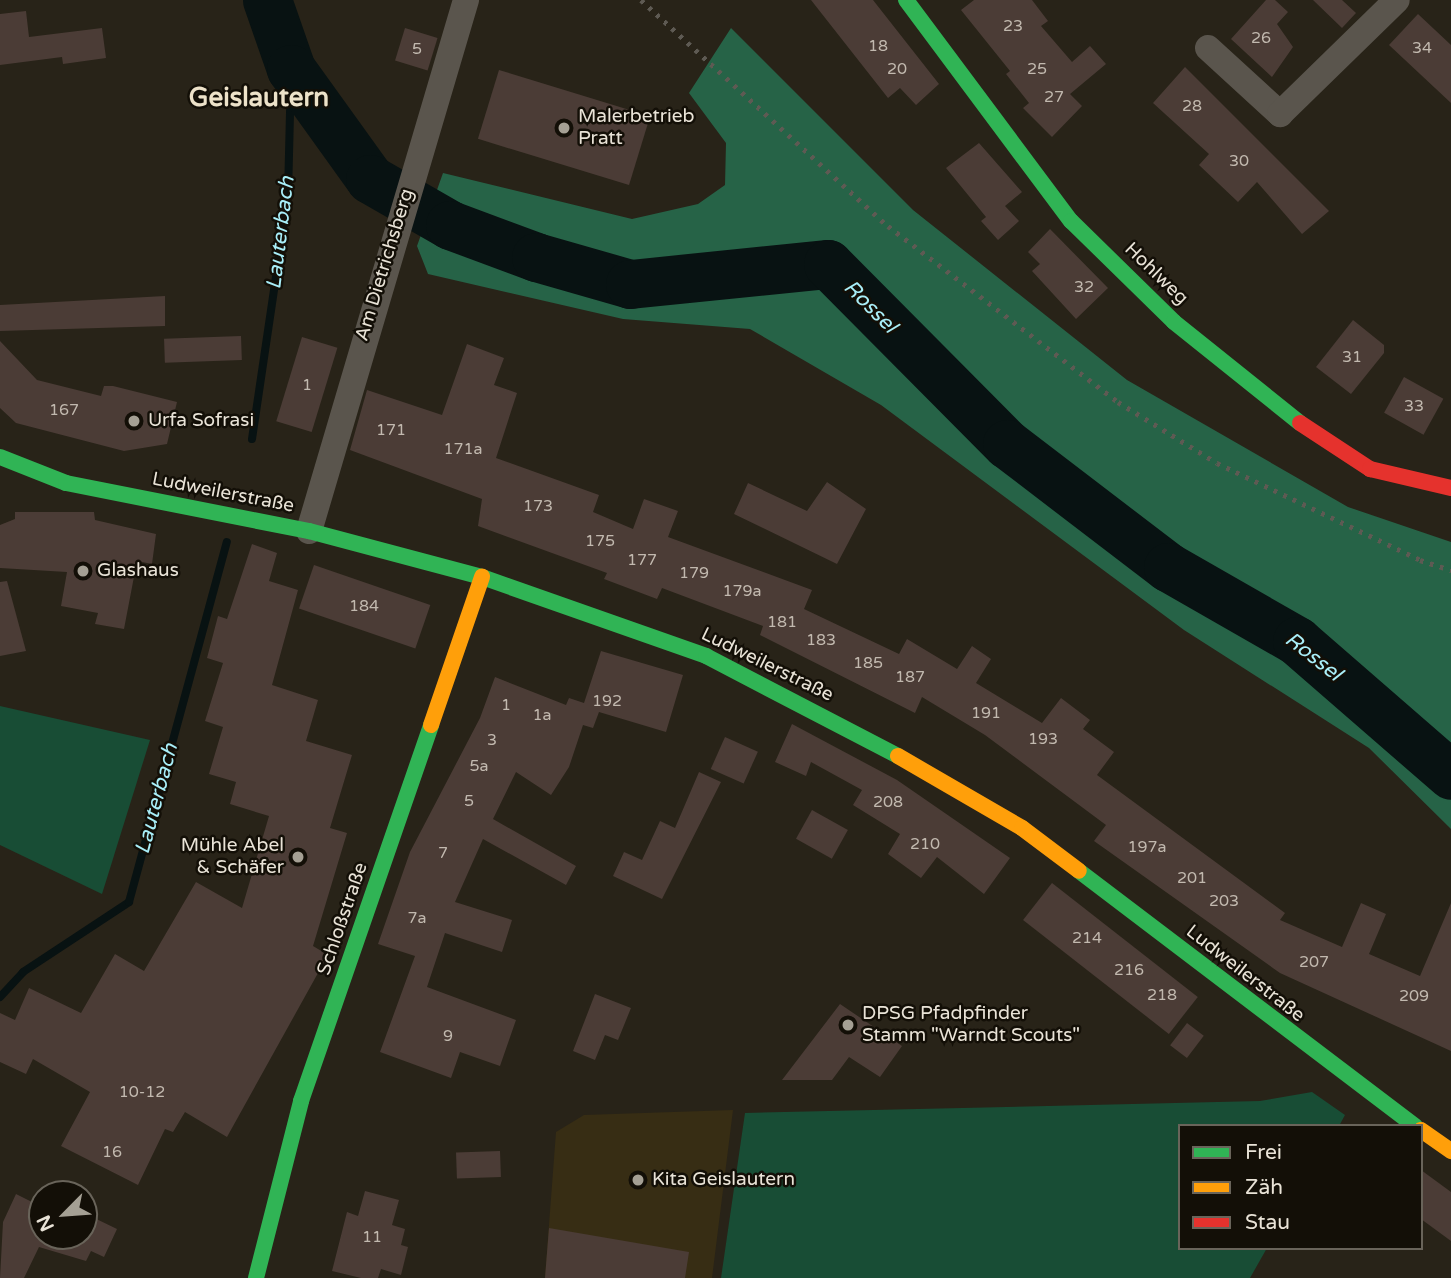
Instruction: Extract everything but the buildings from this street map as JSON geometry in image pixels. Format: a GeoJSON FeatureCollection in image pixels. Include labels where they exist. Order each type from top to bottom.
{"type":"FeatureCollection","features":[{"type":"Feature","properties":{"kind":"main road","name":"Hohlweg"},"geometry":{"type":"LineString","coordinates":[[906,0],[1071,221],[1174,321],[1273,405],[1370,469],[1451,488]]}},
{"type":"Feature","properties":{"kind":"main road","name":"Ludweilerstraße"},"geometry":{"type":"LineString","coordinates":[[0,457],[66,483],[309,531],[482,577],[706,656],[867,738],[1022,828],[1412,1124]]}},
{"type":"Feature","properties":{"kind":"main road","name":"Schloßstraße"},"geometry":{"type":"LineString","coordinates":[[256,1278],[301,1101],[482,577]]}},
{"type":"Feature","properties":{"kind":"main road"},"geometry":{"type":"LineString","coordinates":[[1423,1131],[1451,1152]]}},
{"type":"Feature","properties":{"kind":"street","name":"Am Dietrichsberg"},"geometry":{"type":"LineString","coordinates":[[309,531],[382,271],[466,0]]}},
{"type":"Feature","properties":{"kind":"street"},"geometry":{"type":"LineString","coordinates":[[1208,48],[1280,114],[1397,0]]}},
{"type":"Feature","properties":{"kind":"shaded area","name":"Kita Geislautern"},"geometry":{"type":"Polygon","coordinates":[[[733,1110],[712,1278],[545,1278],[556,1132],[584,1115],[733,1110]]]}},
{"type":"Feature","properties":{"kind":"green space"},"geometry":{"type":"Polygon","coordinates":[[[731,28],[913,210],[1127,380],[1348,507],[1451,542],[1451,829],[1369,748],[1184,630],[881,405],[750,329],[623,319],[428,274],[417,246],[443,173],[632,219],[698,204],[725,185],[726,143],[689,93],[731,28]]]}},
{"type":"Feature","properties":{"kind":"green space"},"geometry":{"type":"Polygon","coordinates":[[[0,706],[150,740],[102,894],[0,845],[0,706]]]}},
{"type":"Feature","properties":{"kind":"green space"},"geometry":{"type":"Polygon","coordinates":[[[1312,1092],[1345,1115],[1340,1124],[1178,1124],[1178,1250],[1266,1250],[1250,1278],[721,1278],[745,1113],[1260,1101],[1312,1092]]]}},
{"type":"Feature","properties":{"kind":"waterway","name":"Rossel"},"geometry":{"type":"LineString","coordinates":[[267,0],[291,69],[370,179],[450,225],[536,257],[630,284],[828,264],[1007,444],[1168,567],[1297,641],[1451,775]]}},
{"type":"Feature","properties":{"kind":"waterway","name":"Lauterbach"},"geometry":{"type":"LineString","coordinates":[[252,439],[288,195],[291,69]]}},
{"type":"Feature","properties":{"kind":"waterway","name":"Lauterbach"},"geometry":{"type":"LineString","coordinates":[[0,997],[23,972],[129,902],[227,542]]}},
{"type":"Feature","properties":{"kind":"railway"},"geometry":{"type":"LineString","coordinates":[[641,0],[888,226],[1118,402],[1217,463],[1420,560],[1451,570]]}},
{"type":"Feature","properties":{"kind":"traffic: fast"},"geometry":{"type":"LineString","coordinates":[[906,0],[1071,221],[1174,322],[1300,423]]}},
{"type":"Feature","properties":{"kind":"traffic: fast"},"geometry":{"type":"LineString","coordinates":[[0,457],[66,483],[309,531],[482,577],[706,656],[898,756]]}},
{"type":"Feature","properties":{"kind":"traffic: fast"},"geometry":{"type":"LineString","coordinates":[[256,1278],[301,1101],[431,725]]}},
{"type":"Feature","properties":{"kind":"traffic: fast"},"geometry":{"type":"LineString","coordinates":[[1079,871],[1412,1124]]}},
{"type":"Feature","properties":{"kind":"traffic: slow"},"geometry":{"type":"LineString","coordinates":[[431,725],[482,577]]}},
{"type":"Feature","properties":{"kind":"traffic: slow"},"geometry":{"type":"LineString","coordinates":[[898,756],[1022,828],[1079,871]]}},
{"type":"Feature","properties":{"kind":"traffic: slow"},"geometry":{"type":"LineString","coordinates":[[1423,1131],[1451,1151]]}},
{"type":"Feature","properties":{"kind":"traffic: jam"},"geometry":{"type":"LineString","coordinates":[[1300,423],[1370,469],[1451,488]]}},
{"type":"Feature","properties":{"kind":"place","name":"Malerbetrieb Pratt"},"geometry":{"type":"Point","coordinates":[564,128]}},
{"type":"Feature","properties":{"kind":"place","name":"Urfa Sofrasi"},"geometry":{"type":"Point","coordinates":[134,421]}},
{"type":"Feature","properties":{"kind":"place","name":"Glashaus"},"geometry":{"type":"Point","coordinates":[83,571]}},
{"type":"Feature","properties":{"kind":"place","name":"Mühle Abel & Schäfer"},"geometry":{"type":"Point","coordinates":[298,857]}},
{"type":"Feature","properties":{"kind":"place","name":"DPSG Pfadpfinder Stamm \"Warndt Scouts\""},"geometry":{"type":"Point","coordinates":[848,1025]}},
{"type":"Feature","properties":{"kind":"place","name":"Kita Geislautern"},"geometry":{"type":"Point","coordinates":[638,1180]}},
{"type":"Feature","properties":{"kind":"district","name":"Geislautern"},"geometry":{"type":"Point","coordinates":[259,98]}}]}
